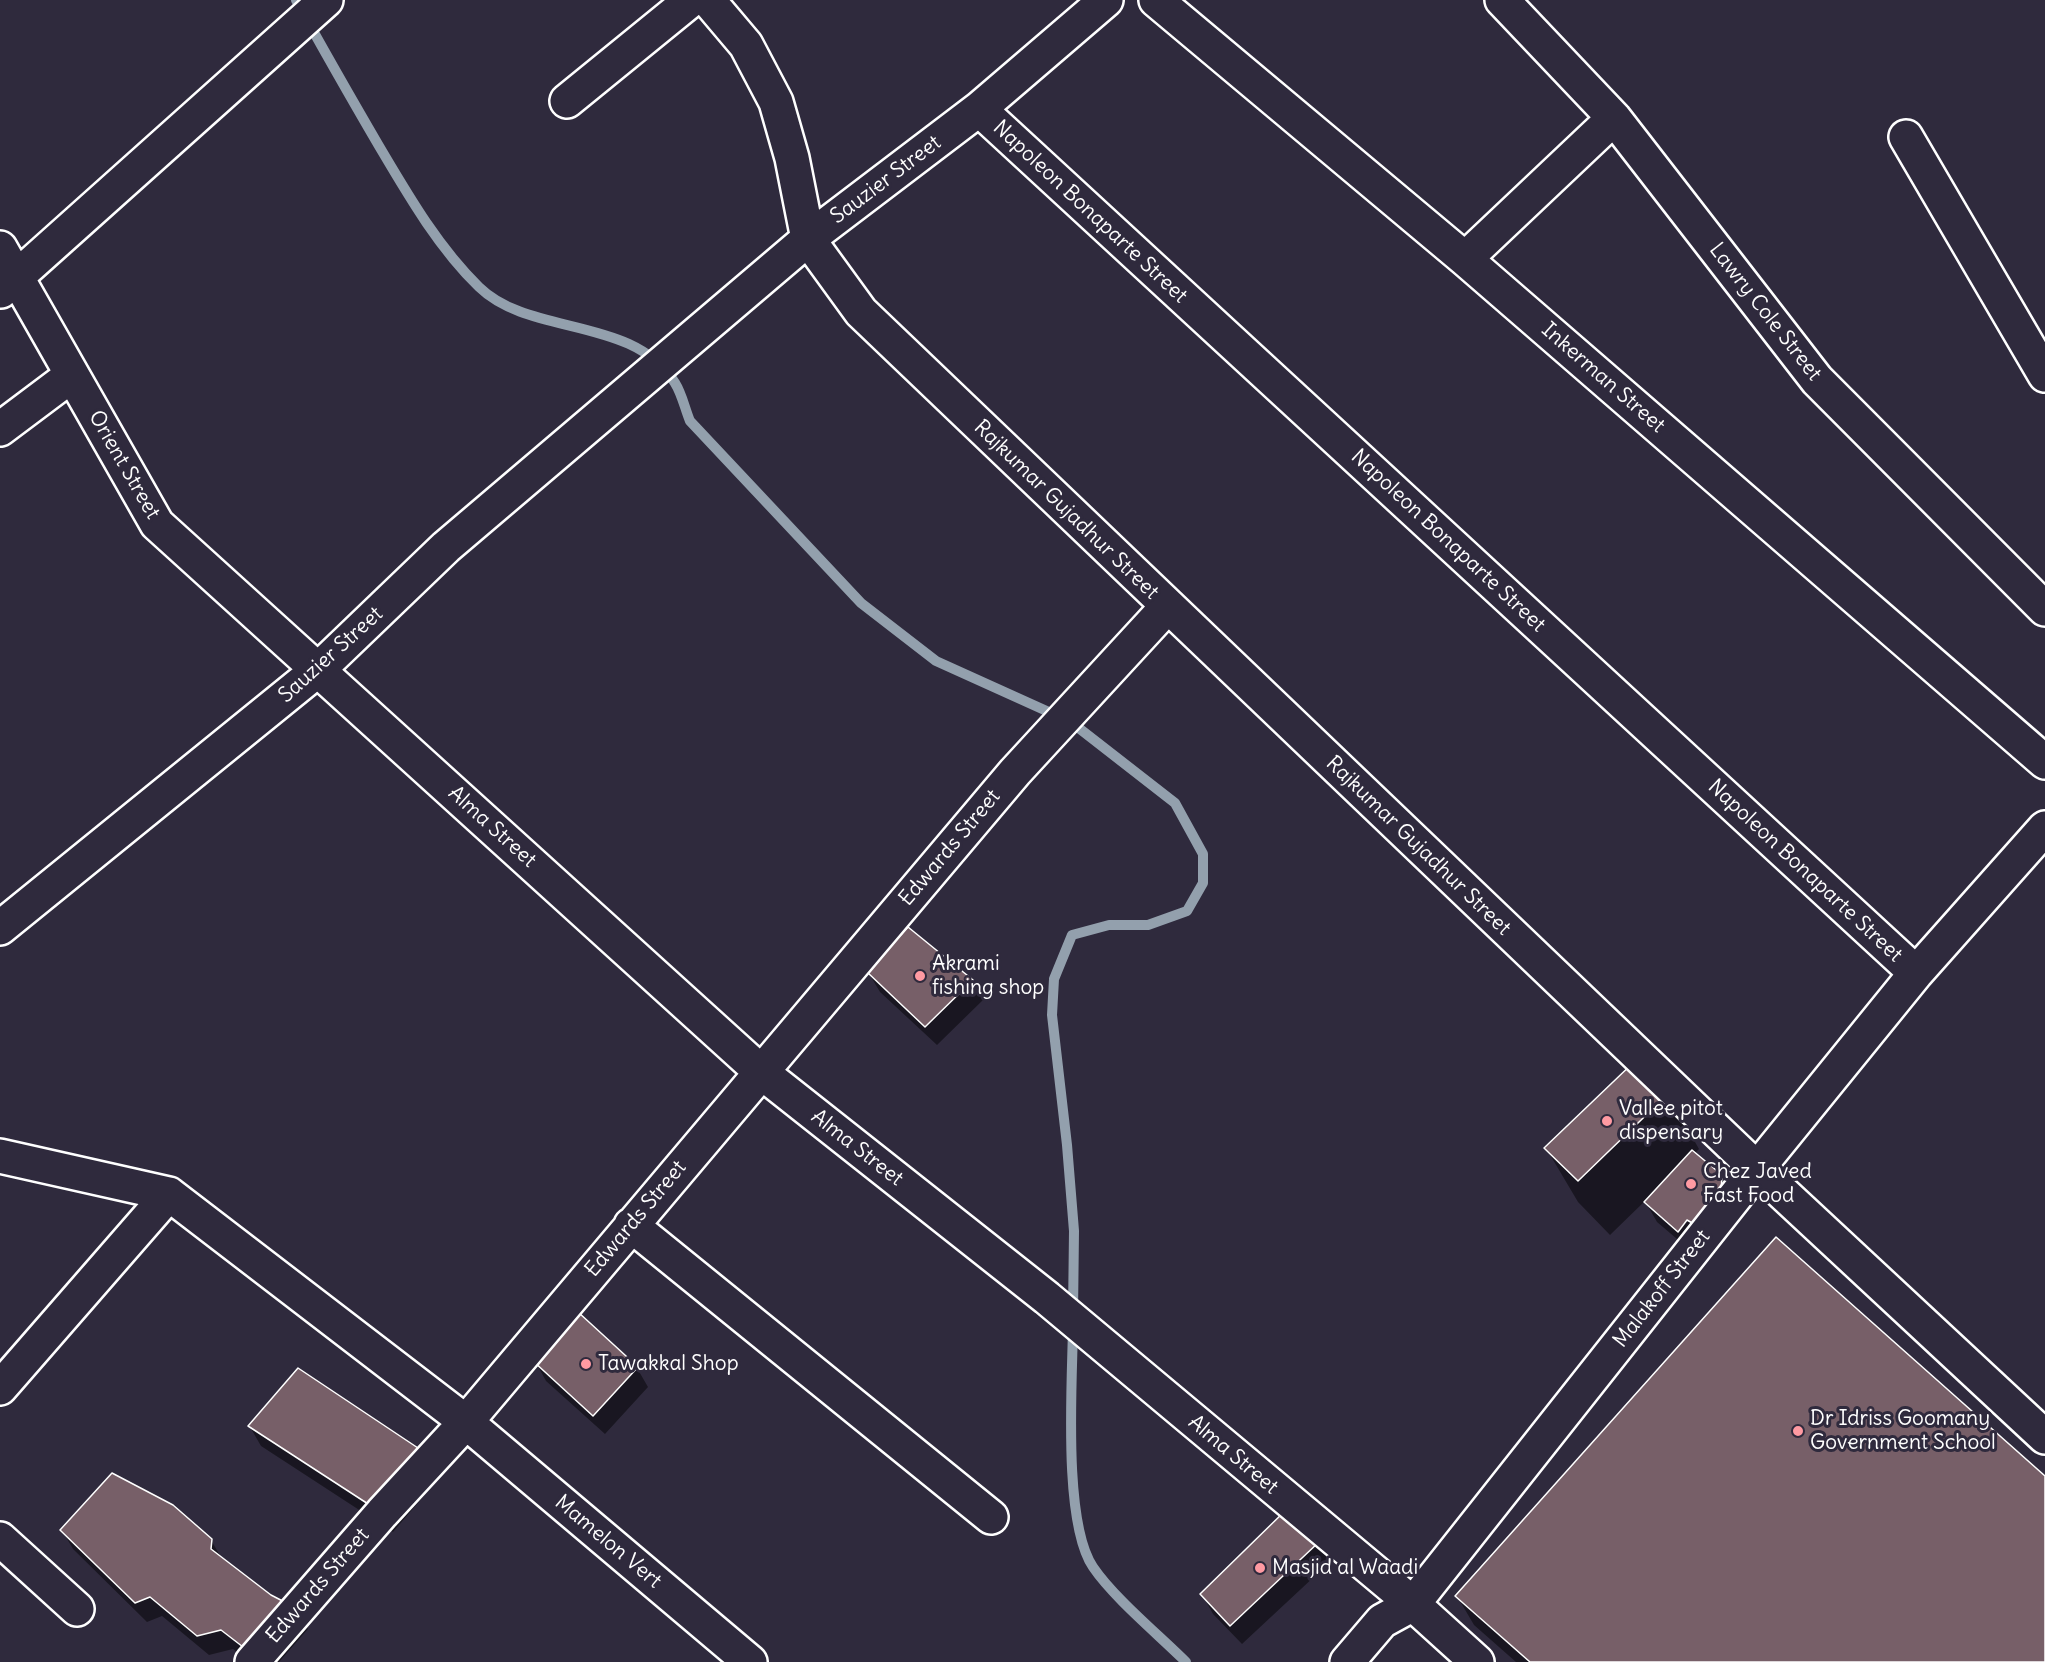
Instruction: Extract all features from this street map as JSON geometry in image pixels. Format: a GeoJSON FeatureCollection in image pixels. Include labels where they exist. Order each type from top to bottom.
{"type":"FeatureCollection","features":[{"type":"Feature","properties":{"kind":"street"},"geometry":{"type":"LineString","coordinates":[[9,285],[326,0]]}},
{"type":"Feature","properties":{"kind":"street"},"geometry":{"type":"LineString","coordinates":[[567,101],[692,0]]}},
{"type":"Feature","properties":{"kind":"street"},"geometry":{"type":"LineString","coordinates":[[708,0],[746,45],[776,102],[792,158],[808,239]]}},
{"type":"Feature","properties":{"kind":"street","name":"Sauzier Street"},"geometry":{"type":"LineString","coordinates":[[0,927],[319,669],[446,547],[808,239],[979,109],[1106,0]]}},
{"type":"Feature","properties":{"kind":"street","name":"Inkerman Street"},"geometry":{"type":"LineString","coordinates":[[1156,0],[1465,259],[2045,762]]}},
{"type":"Feature","properties":{"kind":"street","name":"Lawry Cole Street"},"geometry":{"type":"LineString","coordinates":[[1502,0],[1614,118],[1817,380],[2045,609]]}},
{"type":"Feature","properties":{"kind":"street","name":"Napoleon Bonaparte Street"},"geometry":{"type":"LineString","coordinates":[[979,109],[1916,973]]}},
{"type":"Feature","properties":{"kind":"street"},"geometry":{"type":"LineString","coordinates":[[1465,259],[1614,118]]}},
{"type":"Feature","properties":{"kind":"street"},"geometry":{"type":"LineString","coordinates":[[1906,137],[2045,375]]}},
{"type":"Feature","properties":{"kind":"street","name":"Rajkumar Gujadhur Street"},"geometry":{"type":"LineString","coordinates":[[808,239],[861,312],[1757,1169],[2045,1437]]}},
{"type":"Feature","properties":{"kind":"street","name":"Orient Street"},"geometry":{"type":"LineString","coordinates":[[0,248],[9,285],[72,375],[157,524],[319,669]]}},
{"type":"Feature","properties":{"kind":"street"},"geometry":{"type":"LineString","coordinates":[[0,429],[72,375]]}},
{"type":"Feature","properties":{"kind":"street","name":"Edwards Street"},"geometry":{"type":"LineString","coordinates":[[252,1662],[382,1513],[466,1422],[760,1071],[1015,772],[1167,607]]}},
{"type":"Feature","properties":{"kind":"street","name":"Alma Street"},"geometry":{"type":"LineString","coordinates":[[319,669],[760,1071],[1047,1298],[1413,1604],[1477,1662]]}},
{"type":"Feature","properties":{"kind":"street","name":"Malakoff Street"},"geometry":{"type":"LineString","coordinates":[[1347,1662],[1382,1621],[1413,1604],[1757,1169],[1916,973],[2045,828]]}},
{"type":"Feature","properties":{"kind":"street"},"geometry":{"type":"LineString","coordinates":[[0,1156],[169,1194],[0,1388]]}},
{"type":"Feature","properties":{"kind":"street","name":"Mamelon Vert"},"geometry":{"type":"LineString","coordinates":[[169,1194],[466,1422],[750,1662]]}},
{"type":"Feature","properties":{"kind":"street"},"geometry":{"type":"LineString","coordinates":[[631,1225],[991,1517]]}},
{"type":"Feature","properties":{"kind":"street"},"geometry":{"type":"LineString","coordinates":[[0,1539],[77,1609]]}},
{"type":"Feature","properties":{"kind":"building","name":"Akrami fishing shop"},"geometry":{"type":"Polygon","coordinates":[[[908,927],[973,980],[925,1027],[867,972],[908,927]]]}},
{"type":"Feature","properties":{"kind":"building","name":"Vallee pitot dispensary"},"geometry":{"type":"Polygon","coordinates":[[[1636,1060],[1669,1093],[1578,1181],[1544,1148],[1636,1060]]]}},
{"type":"Feature","properties":{"kind":"building","name":"Chez Javed Fast Food"},"geometry":{"type":"Polygon","coordinates":[[[1692,1150],[1722,1175],[1721,1192],[1694,1224],[1687,1220],[1678,1232],[1644,1202],[1692,1150]]]}},
{"type":"Feature","properties":{"kind":"building","name":"Dr Idriss Goomany Government School"},"geometry":{"type":"Polygon","coordinates":[[[1776,1237],[2045,1476],[2045,1662],[1530,1662],[1455,1596],[1776,1237]]]}},
{"type":"Feature","properties":{"kind":"building","name":"Tawakkal Shop"},"geometry":{"type":"Polygon","coordinates":[[[578,1312],[638,1367],[593,1416],[533,1361],[578,1312]]]}},
{"type":"Feature","properties":{"kind":"building"},"geometry":{"type":"Polygon","coordinates":[[[298,1368],[430,1456],[382,1513],[248,1426],[298,1368]]]}},
{"type":"Feature","properties":{"kind":"building"},"geometry":{"type":"Polygon","coordinates":[[[112,1473],[173,1505],[212,1539],[211,1549],[271,1595],[298,1609],[256,1657],[221,1630],[197,1636],[150,1597],[135,1603],[60,1530],[112,1473]]]}},
{"type":"Feature","properties":{"kind":"building","name":"Masjid al Waadi"},"geometry":{"type":"Polygon","coordinates":[[[1288,1508],[1320,1541],[1230,1626],[1200,1594],[1288,1508]]]}},
{"type":"Feature","properties":{"kind":"waterway"},"geometry":{"type":"LineString","coordinates":[[296,0],[413,202],[450,255],[479,287],[500,303],[525,314],[608,336],[634,346],[657,361],[675,383],[690,421],[861,603],[936,661],[1071,722],[1175,803],[1203,854],[1203,883],[1187,911],[1148,925],[1109,925],[1072,935],[1054,979],[1052,1015],[1074,1231],[1073,1313]]}},
{"type":"Feature","properties":{"kind":"waterway"},"geometry":{"type":"LineString","coordinates":[[1073,1328],[1071,1452],[1077,1519],[1083,1546],[1093,1567],[1102,1579],[1186,1662]]}},
{"type":"Feature","properties":{"kind":"place","name":"Akrami fishing shop"},"geometry":{"type":"Point","coordinates":[920,976]}},
{"type":"Feature","properties":{"kind":"place","name":"Vallee pitot dispensary"},"geometry":{"type":"Point","coordinates":[1607,1121]}},
{"type":"Feature","properties":{"kind":"place","name":"Chez Javed Fast Food"},"geometry":{"type":"Point","coordinates":[1691,1184]}},
{"type":"Feature","properties":{"kind":"place","name":"Tawakkal Shop"},"geometry":{"type":"Point","coordinates":[586,1364]}},
{"type":"Feature","properties":{"kind":"place","name":"Dr Idriss Goomany Government School"},"geometry":{"type":"Point","coordinates":[1798,1431]}},
{"type":"Feature","properties":{"kind":"place","name":"Masjid al Waadi"},"geometry":{"type":"Point","coordinates":[1260,1568]}}]}
